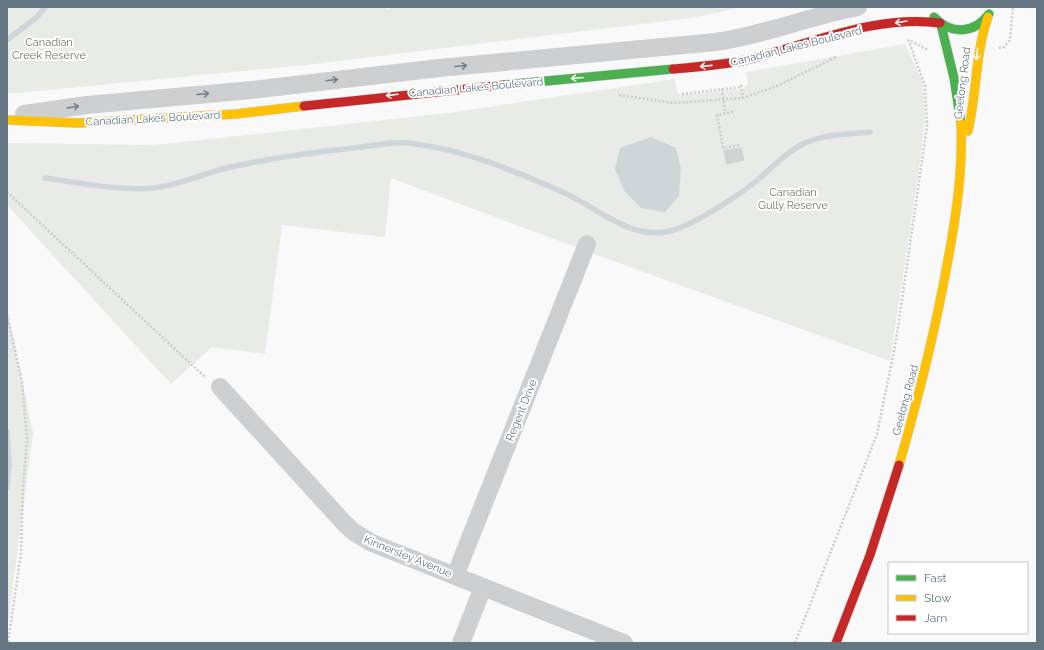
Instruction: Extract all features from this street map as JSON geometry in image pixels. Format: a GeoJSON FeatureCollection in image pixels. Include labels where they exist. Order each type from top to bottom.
{"type":"FeatureCollection","features":[{"type":"Feature","properties":{"kind":"street","name":"Canadian Lakes Boulevard"},"geometry":{"type":"LineString","coordinates":[[7,118],[87,104],[252,90],[439,68],[716,42],[752,36],[812,17],[858,7]]}},
{"type":"Feature","properties":{"kind":"street","name":"Geelong Road"},"geometry":{"type":"LineString","coordinates":[[930,7],[934,17],[940,24],[956,83],[961,118],[962,154]]}},
{"type":"Feature","properties":{"kind":"street","name":"Canadian Lakes Boulevard"},"geometry":{"type":"LineString","coordinates":[[7,118],[77,123],[236,114],[413,93],[715,65],[755,58],[847,32],[908,21],[940,24],[956,31],[968,30],[980,25],[992,11]]}},
{"type":"Feature","properties":{"kind":"street","name":"Geelong Road"},"geometry":{"type":"LineString","coordinates":[[839,642],[874,548],[918,405],[947,262],[962,154],[974,104],[978,45],[992,11]]}},
{"type":"Feature","properties":{"kind":"street","name":"Regent Drive"},"geometry":{"type":"LineString","coordinates":[[455,576],[587,244]]}},
{"type":"Feature","properties":{"kind":"street","name":"Kinnersley Avenue"},"geometry":{"type":"LineString","coordinates":[[220,387],[354,532],[372,543],[624,643]]}},
{"type":"Feature","properties":{"kind":"street"},"geometry":{"type":"LineString","coordinates":[[461,643],[483,587]]}},
{"type":"Feature","properties":{"kind":"path"},"geometry":{"type":"LineString","coordinates":[[795,643],[877,434],[882,416],[901,309],[927,126],[925,86],[908,44],[908,21]]}},
{"type":"Feature","properties":{"kind":"path"},"geometry":{"type":"LineString","coordinates":[[682,94],[741,86],[743,98]]}},
{"type":"Feature","properties":{"kind":"path"},"geometry":{"type":"LineString","coordinates":[[722,89],[725,113]]}},
{"type":"Feature","properties":{"kind":"path"},"geometry":{"type":"LineString","coordinates":[[733,112],[717,115],[723,148],[741,145]]}},
{"type":"Feature","properties":{"kind":"path"},"geometry":{"type":"LineString","coordinates":[[7,192],[202,375],[220,387]]}},
{"type":"Feature","properties":{"kind":"path"},"geometry":{"type":"LineString","coordinates":[[7,315],[22,381],[27,439],[23,488],[21,553],[8,643]]}},
{"type":"Feature","properties":{"kind":"green space","name":"Canadian Creek Reserve"},"geometry":{"type":"Polygon","coordinates":[[[7,7],[386,7],[387,9],[396,7],[743,7],[691,18],[306,65],[7,94],[7,7]]]}},
{"type":"Feature","properties":{"kind":"green space","name":"Canadian Gully Reserve"},"geometry":{"type":"Polygon","coordinates":[[[905,44],[923,83],[925,117],[921,155],[890,361],[605,258],[391,178],[385,237],[282,225],[265,354],[212,347],[171,384],[7,205],[7,143],[155,145],[448,113],[675,79],[677,93],[681,95],[743,89],[748,84],[746,72],[905,44]]]}},
{"type":"Feature","properties":{"kind":"green space"},"geometry":{"type":"Polygon","coordinates":[[[7,308],[33,433],[7,631],[7,308]]]}},
{"type":"Feature","properties":{"kind":"shaded area"},"geometry":{"type":"Polygon","coordinates":[[[651,137],[676,148],[681,169],[679,196],[665,212],[641,208],[625,192],[615,169],[620,148],[651,137]]]}},
{"type":"Feature","properties":{"kind":"building"},"geometry":{"type":"Polygon","coordinates":[[[742,147],[745,161],[726,165],[723,150],[742,147]]]}},
{"type":"Feature","properties":{"kind":"waterway"},"geometry":{"type":"LineString","coordinates":[[7,40],[37,17],[45,7]]}},
{"type":"Feature","properties":{"kind":"waterway"},"geometry":{"type":"LineString","coordinates":[[45,178],[113,187],[140,189],[154,188],[179,183],[222,169],[257,162],[327,151],[390,143],[406,143],[467,155],[507,169],[565,193],[626,226],[638,231],[651,233],[665,232],[687,225],[701,218],[741,193],[795,148],[809,141],[844,134],[870,132]]}},
{"type":"Feature","properties":{"kind":"waterway"},"geometry":{"type":"LineString","coordinates":[[7,432],[9,464],[7,487]]}},
{"type":"Feature","properties":{"kind":"traffic: fast"},"geometry":{"type":"LineString","coordinates":[[934,17],[948,27],[962,30],[983,21],[989,14]]}},
{"type":"Feature","properties":{"kind":"traffic: fast"},"geometry":{"type":"LineString","coordinates":[[941,25],[954,78],[961,123]]}},
{"type":"Feature","properties":{"kind":"traffic: fast"},"geometry":{"type":"LineString","coordinates":[[504,85],[673,69]]}},
{"type":"Feature","properties":{"kind":"traffic: slow"},"geometry":{"type":"LineString","coordinates":[[968,131],[978,59],[988,17]]}},
{"type":"Feature","properties":{"kind":"traffic: slow"},"geometry":{"type":"LineString","coordinates":[[7,120],[77,123],[236,114],[304,106]]}},
{"type":"Feature","properties":{"kind":"traffic: slow"},"geometry":{"type":"LineString","coordinates":[[899,465],[932,340],[950,247],[960,177],[961,123]]}},
{"type":"Feature","properties":{"kind":"traffic: jam"},"geometry":{"type":"LineString","coordinates":[[673,69],[719,65],[746,60],[842,32],[867,27],[916,21],[940,23]]}},
{"type":"Feature","properties":{"kind":"traffic: jam"},"geometry":{"type":"LineString","coordinates":[[304,106],[504,85]]}},
{"type":"Feature","properties":{"kind":"traffic: jam"},"geometry":{"type":"LineString","coordinates":[[836,643],[870,555],[899,465]]}}]}
